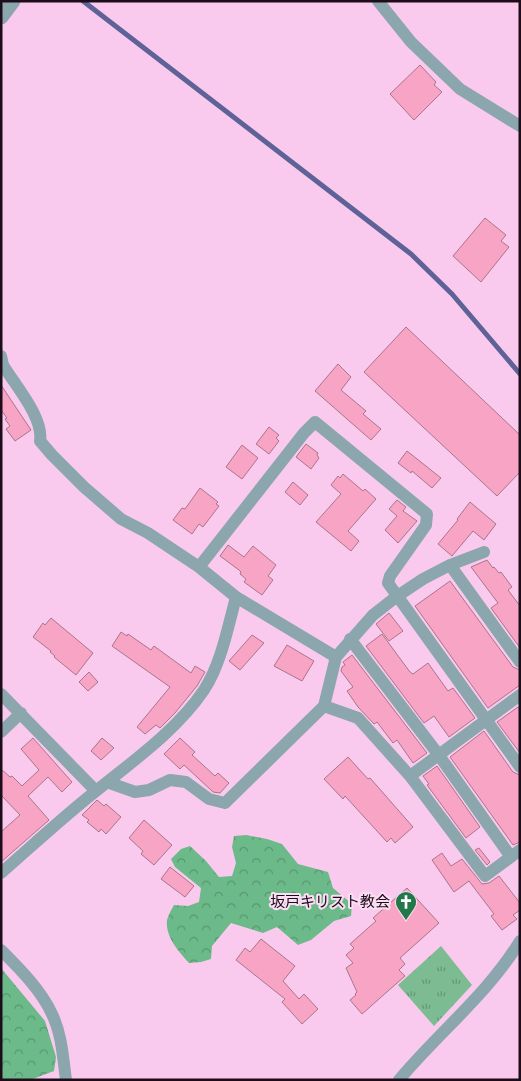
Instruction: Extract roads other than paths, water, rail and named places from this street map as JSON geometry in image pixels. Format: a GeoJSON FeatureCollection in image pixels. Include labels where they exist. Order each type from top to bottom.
{"type":"FeatureCollection","features":[{"type":"Feature","properties":{"kind":"street"},"geometry":{"type":"LineString","coordinates":[[1,17],[13,1]]}},
{"type":"Feature","properties":{"kind":"street"},"geometry":{"type":"LineString","coordinates":[[378,1],[411,42],[460,89],[520,126]]}},
{"type":"Feature","properties":{"kind":"street"},"geometry":{"type":"LineString","coordinates":[[2,363],[37,418],[42,433],[40,441],[84,487],[121,519],[148,533],[199,567],[236,597],[336,657]]}},
{"type":"Feature","properties":{"kind":"street"},"geometry":{"type":"LineString","coordinates":[[199,567],[304,432],[315,422],[427,514],[426,525],[390,576],[388,583],[396,597],[520,767]]}},
{"type":"Feature","properties":{"kind":"street"},"geometry":{"type":"LineString","coordinates":[[107,782],[135,792],[149,790],[170,780],[186,782],[209,799],[225,803],[324,706],[336,657],[373,615],[396,597],[423,580],[450,565],[484,552]]}},
{"type":"Feature","properties":{"kind":"street"},"geometry":{"type":"LineString","coordinates":[[450,565],[520,662]]}},
{"type":"Feature","properties":{"kind":"street"},"geometry":{"type":"LineString","coordinates":[[1,873],[96,791],[144,753],[174,725],[204,690],[221,653],[236,597]]}},
{"type":"Feature","properties":{"kind":"street"},"geometry":{"type":"LineString","coordinates":[[324,706],[358,718],[410,776],[485,876],[515,853],[350,639]]}},
{"type":"Feature","properties":{"kind":"street"},"geometry":{"type":"LineString","coordinates":[[1,694],[96,791]]}},
{"type":"Feature","properties":{"kind":"street"},"geometry":{"type":"LineString","coordinates":[[410,776],[520,695]]}},
{"type":"Feature","properties":{"kind":"street"},"geometry":{"type":"LineString","coordinates":[[1,732],[20,713]]}},
{"type":"Feature","properties":{"kind":"street"},"geometry":{"type":"LineString","coordinates":[[399,1080],[454,1022],[510,958],[520,941]]}},
{"type":"Feature","properties":{"kind":"street"},"geometry":{"type":"LineString","coordinates":[[1,950],[29,979],[52,1014],[62,1046],[66,1080]]}},
{"type":"Feature","properties":{"kind":"waterway"},"geometry":{"type":"LineString","coordinates":[[83,1],[411,254],[452,294],[520,374]]}},
{"type":"Feature","properties":{"kind":"place","name":"坂戸キリスト教会"},"geometry":{"type":"Point","coordinates":[406,921]}}]}
